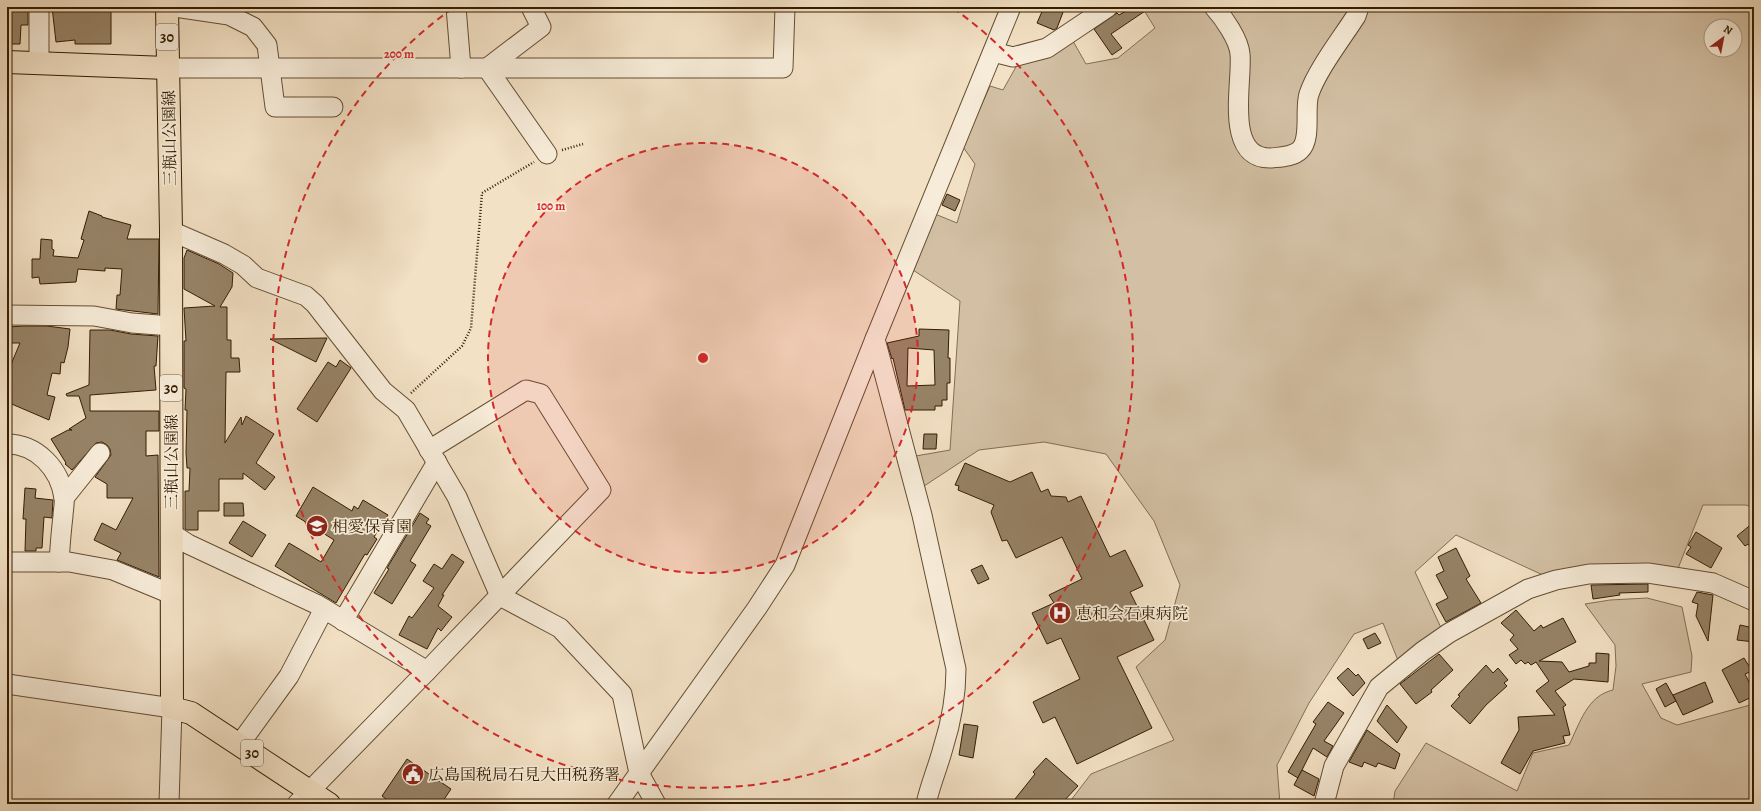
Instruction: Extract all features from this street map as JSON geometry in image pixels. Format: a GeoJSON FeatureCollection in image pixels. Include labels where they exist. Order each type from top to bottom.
{"type":"FeatureCollection","features":[{"type":"Feature","properties":{"kind":"main road","name":"三瓶山公園線"},"geometry":{"type":"LineString","coordinates":[[168,7],[167,68],[171,231],[172,708]]}},
{"type":"Feature","properties":{"kind":"main road"},"geometry":{"type":"LineString","coordinates":[[7,62],[167,68]]}},
{"type":"Feature","properties":{"kind":"main road","name":"30"},"geometry":{"type":"LineString","coordinates":[[172,708],[191,713],[239,745],[304,798],[329,804]]}},
{"type":"Feature","properties":{"kind":"street"},"geometry":{"type":"LineString","coordinates":[[39,7],[39,63]]}},
{"type":"Feature","properties":{"kind":"street"},"geometry":{"type":"LineString","coordinates":[[175,7],[229,15],[252,26],[267,45],[275,107],[333,107]]}},
{"type":"Feature","properties":{"kind":"street"},"geometry":{"type":"LineString","coordinates":[[456,7],[461,68]]}},
{"type":"Feature","properties":{"kind":"street"},"geometry":{"type":"LineString","coordinates":[[487,68],[541,27],[531,7]]}},
{"type":"Feature","properties":{"kind":"street"},"geometry":{"type":"LineString","coordinates":[[167,68],[783,68],[785,7]]}},
{"type":"Feature","properties":{"kind":"street"},"geometry":{"type":"LineString","coordinates":[[617,804],[757,608],[785,565],[875,339],[1011,7]]}},
{"type":"Feature","properties":{"kind":"street"},"geometry":{"type":"LineString","coordinates":[[993,52],[1013,57],[1047,48],[1108,7]]}},
{"type":"Feature","properties":{"kind":"street"},"geometry":{"type":"LineString","coordinates":[[1214,7],[1235,38],[1240,54],[1238,123],[1247,146],[1252,153],[1269,158],[1289,156],[1300,150],[1306,134],[1308,96],[1314,81],[1356,16],[1359,7]]}},
{"type":"Feature","properties":{"kind":"street"},"geometry":{"type":"LineString","coordinates":[[487,68],[547,154]]}},
{"type":"Feature","properties":{"kind":"street"},"geometry":{"type":"LineString","coordinates":[[171,231],[224,254],[243,265],[257,278],[306,296],[316,304],[384,391],[406,410],[458,497],[500,596],[560,628],[622,694],[639,773],[656,804]]}},
{"type":"Feature","properties":{"kind":"street"},"geometry":{"type":"LineString","coordinates":[[7,315],[94,316],[132,323],[171,326]]}},
{"type":"Feature","properties":{"kind":"street"},"geometry":{"type":"LineString","coordinates":[[875,339],[922,515],[956,669],[956,695],[944,746],[928,791],[926,804]]}},
{"type":"Feature","properties":{"kind":"street"},"geometry":{"type":"LineString","coordinates":[[304,798],[601,490],[541,394],[526,390],[433,456],[343,621]]}},
{"type":"Feature","properties":{"kind":"street"},"geometry":{"type":"LineString","coordinates":[[7,444],[16,444],[29,448],[41,455],[50,465],[58,481],[64,498],[59,562]]}},
{"type":"Feature","properties":{"kind":"street"},"geometry":{"type":"LineString","coordinates":[[64,498],[100,453]]}},
{"type":"Feature","properties":{"kind":"street"},"geometry":{"type":"LineString","coordinates":[[171,533],[188,544],[316,604],[427,671]]}},
{"type":"Feature","properties":{"kind":"street"},"geometry":{"type":"LineString","coordinates":[[7,562],[69,562],[113,570],[171,594]]}},
{"type":"Feature","properties":{"kind":"street"},"geometry":{"type":"LineString","coordinates":[[1324,804],[1334,766],[1379,687],[1422,651],[1449,633],[1528,589],[1556,580],[1589,574],[1648,573],[1713,583],[1754,601]]}},
{"type":"Feature","properties":{"kind":"street"},"geometry":{"type":"LineString","coordinates":[[239,745],[289,676],[324,609]]}},
{"type":"Feature","properties":{"kind":"street"},"geometry":{"type":"LineString","coordinates":[[7,684],[172,708],[169,804]]}},
{"type":"Feature","properties":{"kind":"path"},"geometry":{"type":"LineString","coordinates":[[399,405],[462,346],[471,328],[482,193],[547,154],[583,144]]}},
{"type":"Feature","properties":{"kind":"shaded area"},"geometry":{"type":"Polygon","coordinates":[[[1142,7],[1754,7],[1754,508],[1746,505],[1703,505],[1677,571],[1545,576],[1456,535],[1415,572],[1443,632],[1399,663],[1383,623],[1354,634],[1309,703],[1277,765],[1280,804],[1068,804],[1091,774],[1174,740],[1136,667],[1165,640],[1180,585],[1154,521],[1106,454],[1044,442],[979,450],[921,488],[910,457],[950,450],[960,301],[913,270],[935,214],[957,223],[975,164],[963,147],[990,86],[1003,90],[1022,56],[1065,27],[1086,64],[1118,58],[1155,28],[1142,7]]]}},
{"type":"Feature","properties":{"kind":"shaded area"},"geometry":{"type":"Polygon","coordinates":[[[1647,598],[1682,607],[1692,656],[1691,672],[1642,684],[1661,718],[1677,725],[1754,704],[1754,804],[1393,804],[1395,791],[1426,743],[1517,791],[1533,753],[1569,745],[1585,712],[1591,704],[1604,693],[1613,690],[1616,666],[1615,645],[1585,604],[1610,600],[1647,598]]]}},
{"type":"Feature","properties":{"kind":"building"},"geometry":{"type":"Polygon","coordinates":[[[7,7],[28,7],[28,25],[21,25],[20,44],[7,44],[7,7]]]}},
{"type":"Feature","properties":{"kind":"building"},"geometry":{"type":"Polygon","coordinates":[[[52,7],[111,7],[111,44],[75,44],[75,40],[56,42],[52,7]]]}},
{"type":"Feature","properties":{"kind":"building"},"geometry":{"type":"Polygon","coordinates":[[[1044,7],[1065,7],[1057,28],[1054,30],[1037,23],[1044,7]]]}},
{"type":"Feature","properties":{"kind":"building"},"geometry":{"type":"Polygon","coordinates":[[[1133,7],[1151,7],[1111,34],[1122,48],[1112,55],[1094,29],[1117,13],[1119,15],[1133,7]]]}},
{"type":"Feature","properties":{"kind":"building"},"geometry":{"type":"Polygon","coordinates":[[[947,194],[960,200],[955,211],[942,205],[947,194]]]}},
{"type":"Feature","properties":{"kind":"building"},"geometry":{"type":"Polygon","coordinates":[[[89,211],[102,217],[131,225],[127,239],[159,239],[158,314],[116,309],[117,295],[120,295],[122,269],[105,268],[105,271],[78,269],[76,282],[40,284],[39,277],[32,278],[32,259],[40,259],[41,239],[52,240],[52,249],[54,250],[53,256],[78,258],[84,240],[81,239],[89,211]]]}},
{"type":"Feature","properties":{"kind":"building"},"geometry":{"type":"Polygon","coordinates":[[[187,250],[219,264],[233,273],[232,287],[220,307],[227,307],[227,340],[231,340],[231,358],[239,358],[240,372],[226,372],[225,443],[241,417],[242,425],[246,416],[274,434],[256,463],[275,477],[265,490],[243,473],[243,479],[219,479],[219,511],[198,511],[198,530],[185,529],[185,491],[189,491],[190,468],[187,468],[186,453],[187,410],[185,410],[186,389],[184,388],[184,341],[186,341],[184,308],[215,306],[184,289],[184,258],[187,250]]]}},
{"type":"Feature","properties":{"kind":"building"},"geometry":{"type":"Polygon","coordinates":[[[47,326],[70,329],[68,347],[64,363],[61,362],[60,374],[52,373],[47,395],[55,397],[49,420],[7,402],[7,374],[20,343],[7,343],[7,327],[47,326]]]}},
{"type":"Feature","properties":{"kind":"building"},"geometry":{"type":"Polygon","coordinates":[[[919,329],[949,330],[948,358],[950,358],[950,383],[947,383],[947,400],[942,400],[942,406],[935,406],[935,410],[905,410],[893,358],[892,359],[887,343],[919,336],[919,329]],[[908,348],[907,386],[935,385],[934,350],[908,348]]]}},
{"type":"Feature","properties":{"kind":"building"},"geometry":{"type":"Polygon","coordinates":[[[90,330],[110,330],[131,334],[158,336],[156,366],[154,366],[156,390],[90,395],[90,411],[159,411],[159,431],[146,431],[146,456],[158,455],[159,577],[117,560],[121,553],[94,540],[102,523],[116,530],[133,498],[107,498],[107,484],[95,477],[111,455],[110,449],[107,445],[102,442],[96,443],[72,470],[65,464],[66,463],[51,439],[68,430],[72,430],[69,429],[86,418],[79,396],[67,396],[66,394],[89,385],[90,330]]]}},
{"type":"Feature","properties":{"kind":"building"},"geometry":{"type":"Polygon","coordinates":[[[327,338],[316,362],[270,339],[327,338]]]}},
{"type":"Feature","properties":{"kind":"building"},"geometry":{"type":"Polygon","coordinates":[[[340,360],[351,368],[317,422],[297,409],[328,362],[336,367],[340,360]]]}},
{"type":"Feature","properties":{"kind":"building"},"geometry":{"type":"Polygon","coordinates":[[[924,434],[937,434],[936,449],[923,449],[924,434]]]}},
{"type":"Feature","properties":{"kind":"building"},"geometry":{"type":"Polygon","coordinates":[[[965,463],[1010,482],[1032,472],[1041,492],[1048,489],[1051,496],[1066,497],[1068,502],[1081,496],[1110,557],[1125,550],[1143,586],[1130,592],[1154,640],[1117,657],[1152,728],[1077,764],[1055,717],[1043,723],[1033,702],[1080,679],[1061,638],[1047,644],[1032,613],[1054,603],[1049,595],[1082,579],[1062,537],[1016,558],[1007,540],[1002,541],[991,512],[994,505],[958,490],[959,486],[955,485],[965,463]]]}},
{"type":"Feature","properties":{"kind":"building"},"geometry":{"type":"Polygon","coordinates":[[[313,487],[352,511],[354,506],[358,509],[363,500],[388,515],[374,537],[377,539],[367,555],[365,554],[336,603],[275,566],[289,543],[321,562],[334,540],[296,516],[313,487]]]}},
{"type":"Feature","properties":{"kind":"building"},"geometry":{"type":"Polygon","coordinates":[[[25,488],[36,489],[35,498],[53,500],[52,518],[44,517],[42,548],[36,548],[36,551],[25,551],[26,519],[23,519],[25,488]]]}},
{"type":"Feature","properties":{"kind":"building"},"geometry":{"type":"Polygon","coordinates":[[[224,503],[243,503],[244,516],[224,516],[224,503]]]}},
{"type":"Feature","properties":{"kind":"building"},"geometry":{"type":"Polygon","coordinates":[[[420,513],[429,519],[426,523],[431,526],[410,561],[416,565],[392,604],[374,593],[420,513]]]}},
{"type":"Feature","properties":{"kind":"building"},"geometry":{"type":"Polygon","coordinates":[[[243,521],[266,535],[252,557],[229,543],[243,521]]]}},
{"type":"Feature","properties":{"kind":"building"},"geometry":{"type":"Polygon","coordinates":[[[1754,522],[1754,552],[1748,544],[1745,546],[1737,536],[1754,522]]]}},
{"type":"Feature","properties":{"kind":"building"},"geometry":{"type":"Polygon","coordinates":[[[1696,532],[1722,548],[1711,568],[1686,554],[1691,547],[1688,545],[1696,532]]]}},
{"type":"Feature","properties":{"kind":"building"},"geometry":{"type":"Polygon","coordinates":[[[1456,548],[1470,576],[1466,579],[1481,603],[1446,622],[1436,604],[1448,598],[1436,575],[1444,571],[1438,557],[1456,548]]]}},
{"type":"Feature","properties":{"kind":"building"},"geometry":{"type":"Polygon","coordinates":[[[452,554],[464,562],[442,595],[444,595],[438,606],[452,617],[441,631],[438,628],[427,649],[399,635],[409,616],[412,618],[434,588],[423,581],[434,564],[442,569],[452,554]]]}},
{"type":"Feature","properties":{"kind":"building"},"geometry":{"type":"Polygon","coordinates":[[[982,565],[989,579],[978,584],[971,570],[982,565]]]}},
{"type":"Feature","properties":{"kind":"building"},"geometry":{"type":"Polygon","coordinates":[[[1648,584],[1648,592],[1619,593],[1620,595],[1593,599],[1591,585],[1648,584]]]}},
{"type":"Feature","properties":{"kind":"building"},"geometry":{"type":"Polygon","coordinates":[[[1697,592],[1713,595],[1708,641],[1696,616],[1698,604],[1692,602],[1697,592]]]}},
{"type":"Feature","properties":{"kind":"building"},"geometry":{"type":"Polygon","coordinates":[[[1516,610],[1534,631],[1541,625],[1543,628],[1563,618],[1576,642],[1539,661],[1562,662],[1569,672],[1589,666],[1589,663],[1596,663],[1596,653],[1609,654],[1608,682],[1574,679],[1555,691],[1566,705],[1563,707],[1570,735],[1563,736],[1565,743],[1533,751],[1520,774],[1501,763],[1519,730],[1518,717],[1555,715],[1536,691],[1549,681],[1536,662],[1531,665],[1528,662],[1525,664],[1521,660],[1516,664],[1509,655],[1518,649],[1510,640],[1514,635],[1501,623],[1516,610]]]}},
{"type":"Feature","properties":{"kind":"building"},"geometry":{"type":"Polygon","coordinates":[[[1740,625],[1754,628],[1754,642],[1737,640],[1740,625]]]}},
{"type":"Feature","properties":{"kind":"building"},"geometry":{"type":"Polygon","coordinates":[[[1375,633],[1381,643],[1368,649],[1363,639],[1375,633]]]}},
{"type":"Feature","properties":{"kind":"building"},"geometry":{"type":"Polygon","coordinates":[[[1439,654],[1453,670],[1431,690],[1432,692],[1416,704],[1400,684],[1439,654]]]}},
{"type":"Feature","properties":{"kind":"building"},"geometry":{"type":"Polygon","coordinates":[[[1744,658],[1752,671],[1745,674],[1754,692],[1754,696],[1739,703],[1722,670],[1744,658]]]}},
{"type":"Feature","properties":{"kind":"building"},"geometry":{"type":"Polygon","coordinates":[[[1486,665],[1493,673],[1498,668],[1508,680],[1504,683],[1507,686],[1486,705],[1470,724],[1451,706],[1460,696],[1458,695],[1486,665]]]}},
{"type":"Feature","properties":{"kind":"building"},"geometry":{"type":"Polygon","coordinates":[[[1348,668],[1356,676],[1358,674],[1365,683],[1353,696],[1337,678],[1348,668]]]}},
{"type":"Feature","properties":{"kind":"building"},"geometry":{"type":"Polygon","coordinates":[[[1705,682],[1713,702],[1683,715],[1673,695],[1705,682]]]}},
{"type":"Feature","properties":{"kind":"building"},"geometry":{"type":"Polygon","coordinates":[[[1666,683],[1676,701],[1665,707],[1656,689],[1666,683]]]}},
{"type":"Feature","properties":{"kind":"building"},"geometry":{"type":"Polygon","coordinates":[[[1328,702],[1344,713],[1324,741],[1333,746],[1327,757],[1313,748],[1298,778],[1288,772],[1316,724],[1313,722],[1328,702]]]}},
{"type":"Feature","properties":{"kind":"building"},"geometry":{"type":"Polygon","coordinates":[[[1387,705],[1407,727],[1397,743],[1377,721],[1387,705]]]}},
{"type":"Feature","properties":{"kind":"building"},"geometry":{"type":"Polygon","coordinates":[[[964,724],[978,726],[973,758],[959,755],[964,724]]]}},
{"type":"Feature","properties":{"kind":"building"},"geometry":{"type":"Polygon","coordinates":[[[1367,730],[1400,754],[1395,769],[1378,763],[1376,767],[1364,762],[1362,767],[1349,762],[1367,730]]]}},
{"type":"Feature","properties":{"kind":"building"},"geometry":{"type":"Polygon","coordinates":[[[1046,758],[1078,786],[1061,804],[1021,804],[1015,799],[1035,774],[1033,772],[1046,758]]]}},
{"type":"Feature","properties":{"kind":"building","name":"広島国税局石見大田税務署"},"geometry":{"type":"Polygon","coordinates":[[[407,759],[451,789],[441,804],[393,804],[382,796],[407,759]]]}},
{"type":"Feature","properties":{"kind":"building"},"geometry":{"type":"Polygon","coordinates":[[[1302,770],[1319,779],[1314,796],[1294,785],[1302,770]]]}},
{"type":"Feature","properties":{"kind":"place","name":"相愛保育園"},"geometry":{"type":"Point","coordinates":[317,526]}},
{"type":"Feature","properties":{"kind":"place","name":"恵和会石東病院"},"geometry":{"type":"Point","coordinates":[1060,613]}},
{"type":"Feature","properties":{"kind":"place","name":"広島国税局石見大田税務署"},"geometry":{"type":"Point","coordinates":[413,774]}}]}
